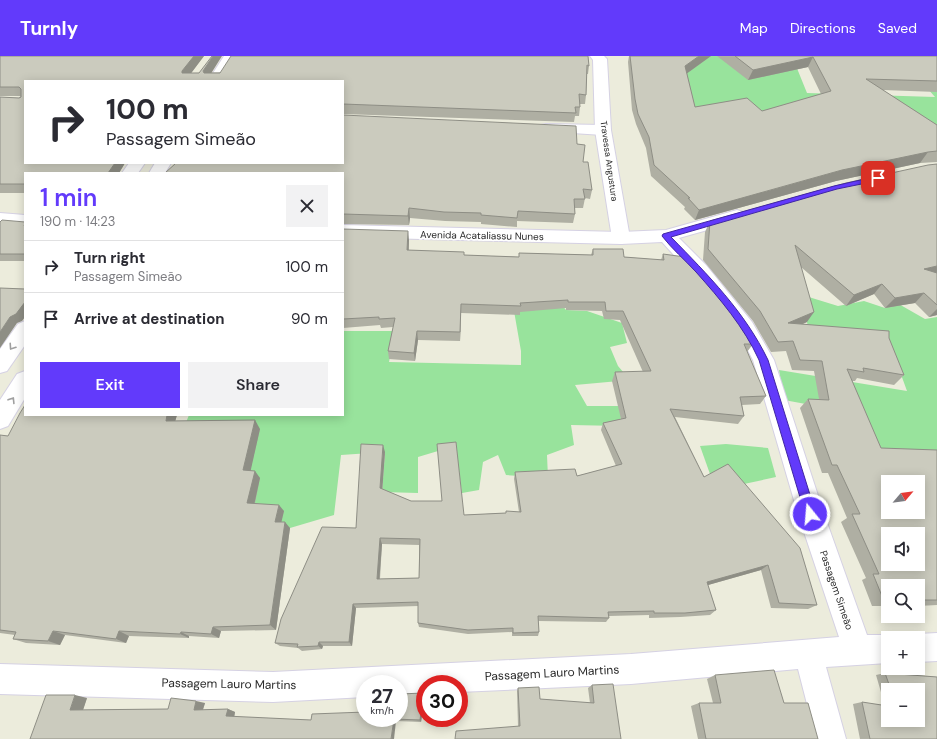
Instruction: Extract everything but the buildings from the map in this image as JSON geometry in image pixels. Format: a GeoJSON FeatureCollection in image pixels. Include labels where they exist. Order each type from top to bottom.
{"type":"FeatureCollection","features":[{"type":"Feature","properties":{"kind":"street"},"geometry":{"type":"LineString","coordinates":[[216,80],[230,56]]}},
{"type":"Feature","properties":{"kind":"street","name":"Travessa Angustura"},"geometry":{"type":"LineString","coordinates":[[600,57],[604,130],[621,238]]}},
{"type":"Feature","properties":{"kind":"street"},"geometry":{"type":"LineString","coordinates":[[532,127],[604,130]]}},
{"type":"Feature","properties":{"kind":"street"},"geometry":{"type":"LineString","coordinates":[[621,238],[666,236],[753,211]]}},
{"type":"Feature","properties":{"kind":"street"},"geometry":{"type":"LineString","coordinates":[[0,219],[24,221]]}},
{"type":"Feature","properties":{"kind":"street","name":"Avenida Acataliassu Nunes"},"geometry":{"type":"LineString","coordinates":[[344,231],[621,238]]}},
{"type":"Feature","properties":{"kind":"street","name":"Passagem Simeão"},"geometry":{"type":"LineString","coordinates":[[666,236],[699,270],[732,310],[745,327],[763,360],[810,514],[858,650]]}},
{"type":"Feature","properties":{"kind":"street"},"geometry":{"type":"LineString","coordinates":[[0,365],[24,330]]}},
{"type":"Feature","properties":{"kind":"street"},"geometry":{"type":"LineString","coordinates":[[0,419],[24,382]]}},
{"type":"Feature","properties":{"kind":"street"},"geometry":{"type":"LineString","coordinates":[[925,648],[937,647]]}},
{"type":"Feature","properties":{"kind":"street","name":"Passagem Lauro Martins"},"geometry":{"type":"LineString","coordinates":[[0,679],[273,686],[631,669],[881,649]]}},
{"type":"Feature","properties":{"kind":"street"},"geometry":{"type":"LineString","coordinates":[[808,654],[831,739]]}},
{"type":"Feature","properties":{"kind":"green space"},"geometry":{"type":"Polygon","coordinates":[[[631,56],[792,56],[807,93],[935,97],[899,56],[937,56],[937,154],[795,111],[686,123],[631,56]]]}},
{"type":"Feature","properties":{"kind":"green space"},"geometry":{"type":"Polygon","coordinates":[[[799,294],[838,306],[864,301],[885,308],[897,303],[925,319],[937,317],[937,458],[879,457],[860,414],[784,400],[779,370],[907,391],[899,369],[810,333],[799,294]]]}},
{"type":"Feature","properties":{"kind":"green space"},"geometry":{"type":"Polygon","coordinates":[[[555,297],[566,310],[587,311],[622,323],[627,343],[610,347],[618,366],[630,380],[575,385],[587,406],[622,406],[620,426],[571,425],[574,445],[547,455],[548,478],[506,475],[498,455],[483,462],[479,490],[462,493],[456,450],[438,451],[418,457],[418,493],[382,492],[385,452],[341,455],[334,515],[290,528],[241,526],[181,435],[189,416],[344,416],[344,331],[395,331],[389,362],[521,365],[521,351],[514,311],[555,297]]]}},
{"type":"Feature","properties":{"kind":"green space"},"geometry":{"type":"Polygon","coordinates":[[[726,444],[768,448],[776,477],[744,484],[715,488],[700,446],[726,444]]]}},
{"type":"Feature","properties":{"kind":"route"},"geometry":{"type":"LineString","coordinates":[[810,514],[763,360],[755,342],[745,327],[699,270],[666,236],[836,187],[878,178]]}}]}
